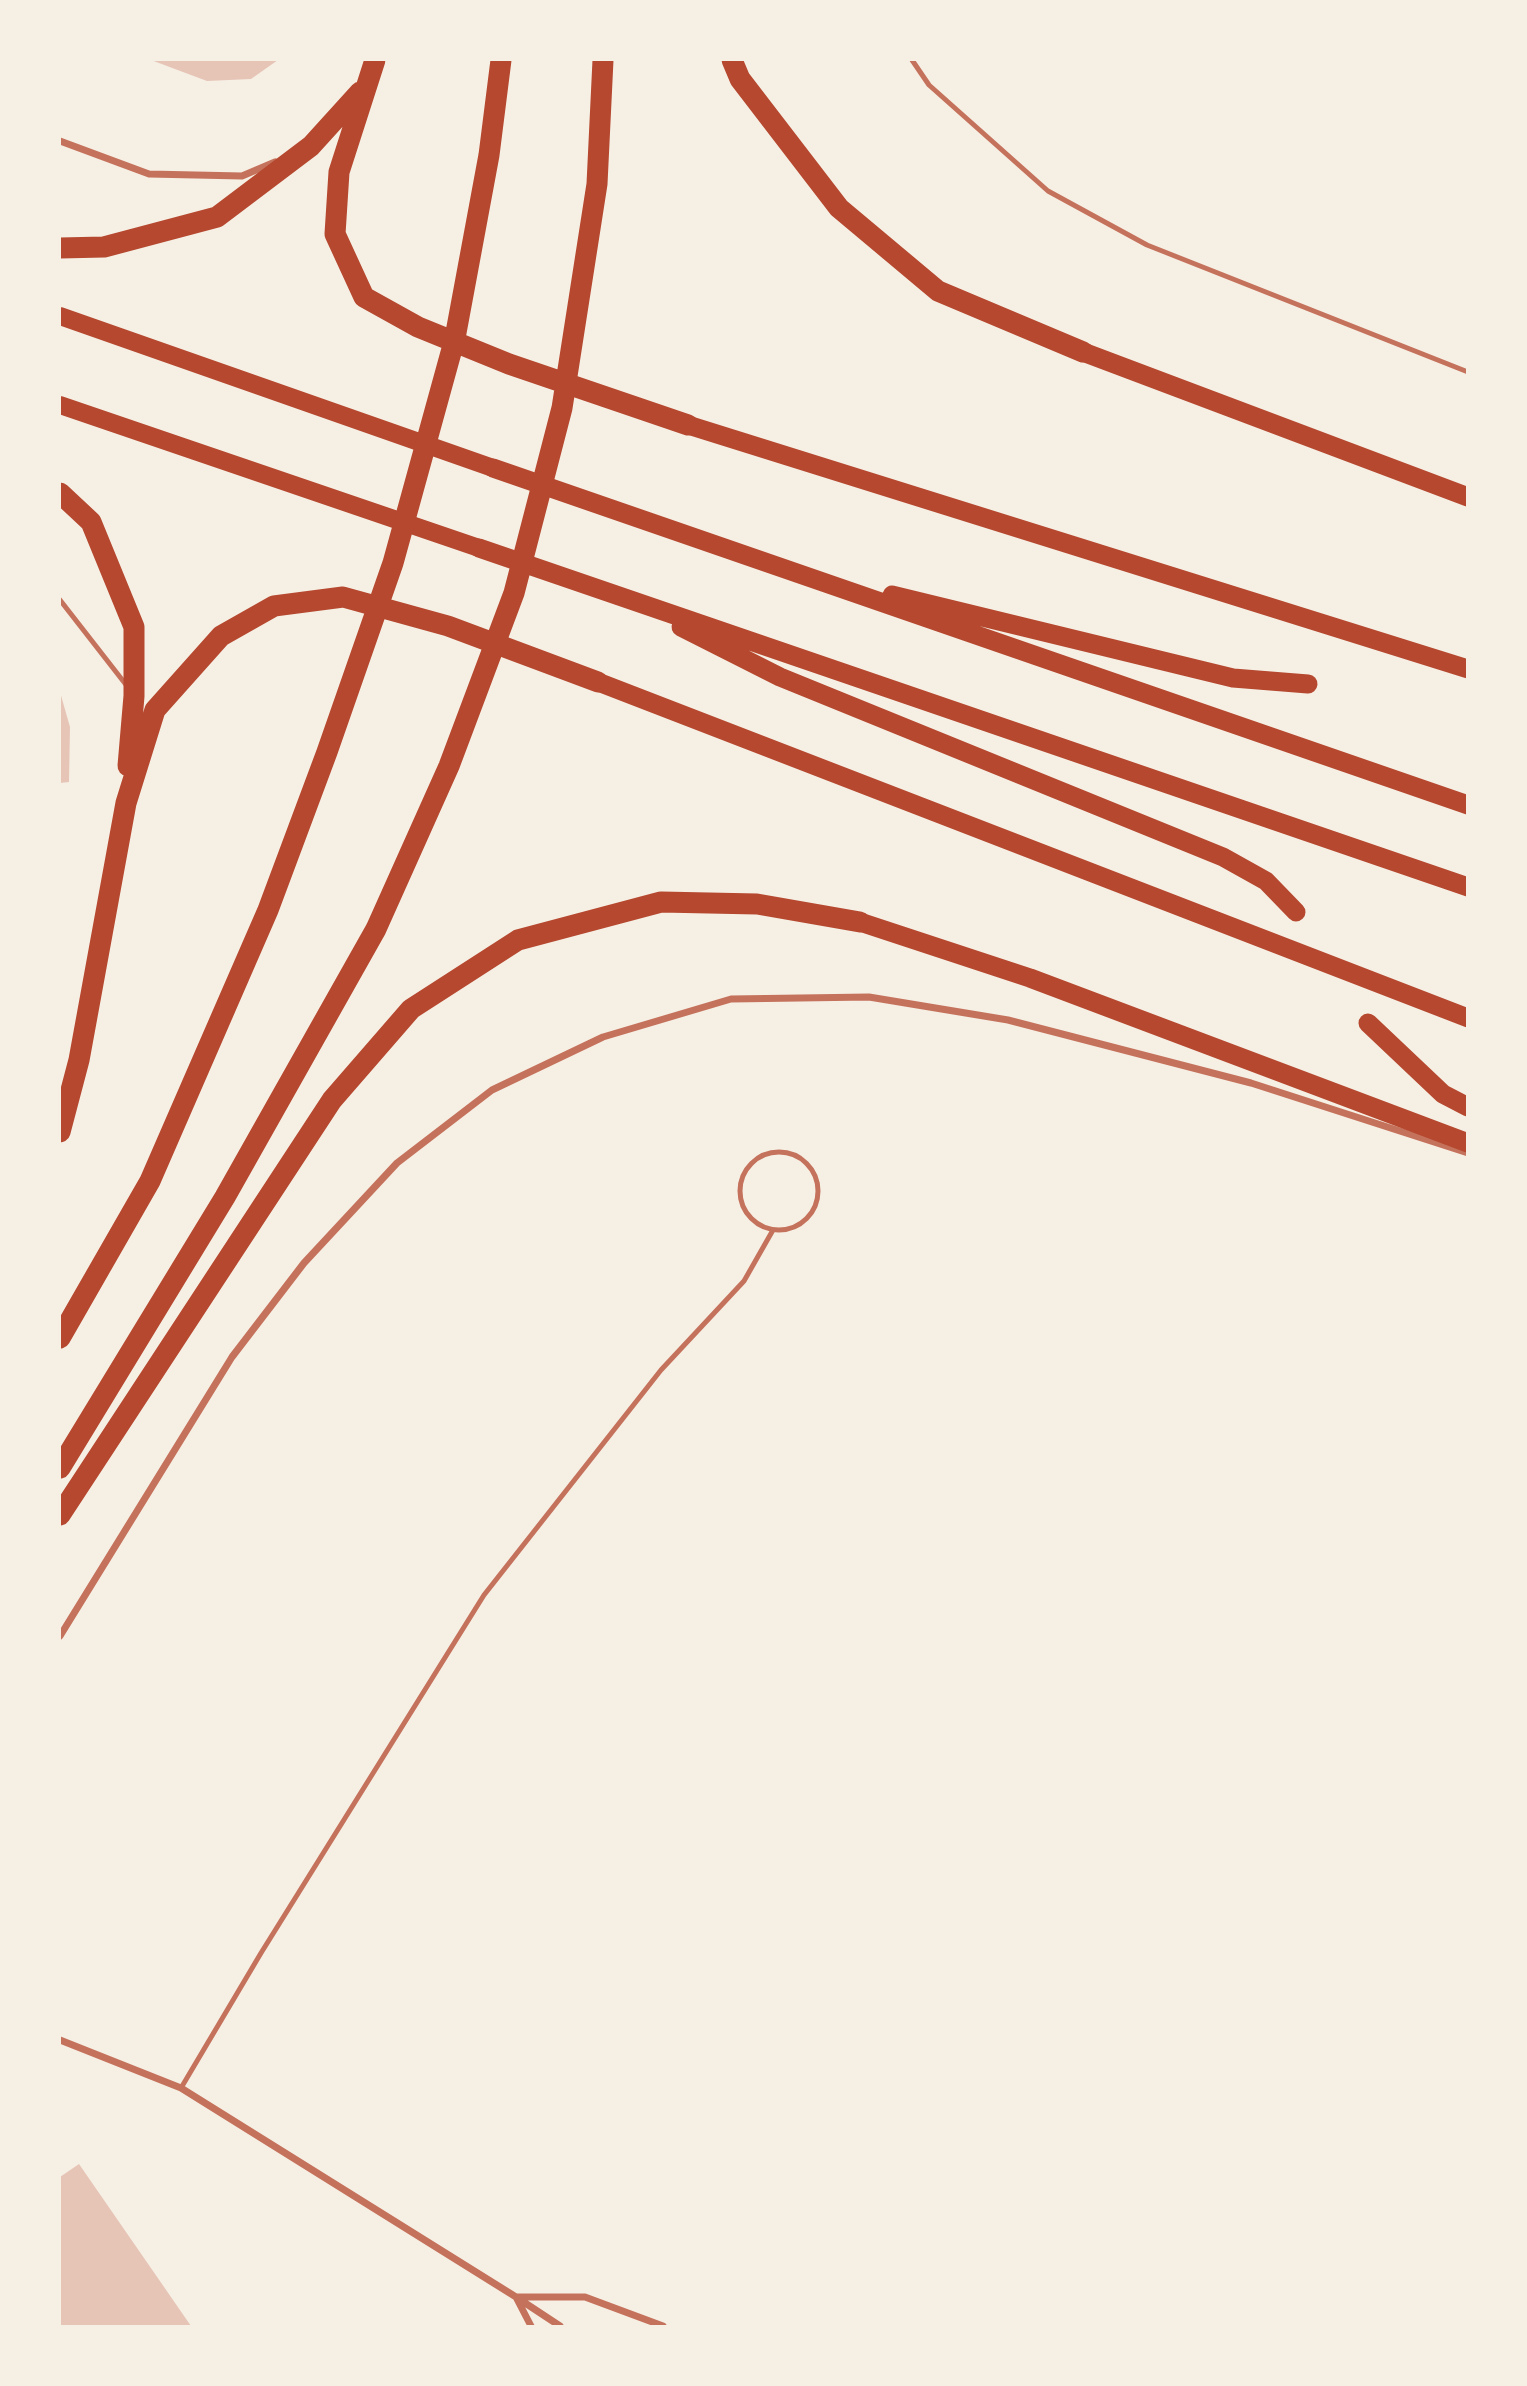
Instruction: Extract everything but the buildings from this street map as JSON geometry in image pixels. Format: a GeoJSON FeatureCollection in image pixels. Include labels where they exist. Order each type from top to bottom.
{"type":"FeatureCollection","features":[{"type":"Feature","properties":{"kind":"highway"},"geometry":{"type":"LineString","coordinates":[[375,60],[339,172],[335,233],[364,297],[418,327],[509,364],[688,425],[1468,669]]}},
{"type":"Feature","properties":{"kind":"highway"},"geometry":{"type":"LineString","coordinates":[[60,1338],[150,1181],[268,910],[393,563],[455,338],[489,155],[501,60]]}},
{"type":"Feature","properties":{"kind":"highway"},"geometry":{"type":"LineString","coordinates":[[60,1468],[225,1198],[376,929],[449,766],[514,593],[562,408],[597,184],[603,60]]}},
{"type":"Feature","properties":{"kind":"highway"},"geometry":{"type":"LineString","coordinates":[[732,60],[740,79],[839,208],[938,291],[1083,352],[1468,497]]}},
{"type":"Feature","properties":{"kind":"highway"},"geometry":{"type":"LineString","coordinates":[[60,248],[104,247],[217,217],[311,146],[366,85]]}},
{"type":"Feature","properties":{"kind":"highway"},"geometry":{"type":"LineString","coordinates":[[493,468],[1468,805]]}},
{"type":"Feature","properties":{"kind":"highway"},"geometry":{"type":"LineString","coordinates":[[60,493],[91,522],[134,626],[134,695],[126,803],[79,1060],[60,1132]]}},
{"type":"Feature","properties":{"kind":"highway"},"geometry":{"type":"LineString","coordinates":[[479,548],[1468,887]]}},
{"type":"Feature","properties":{"kind":"highway"},"geometry":{"type":"LineString","coordinates":[[785,570],[1233,678],[1308,684]]}},
{"type":"Feature","properties":{"kind":"highway"},"geometry":{"type":"LineString","coordinates":[[614,594],[780,677],[1223,857],[1266,881],[1296,912]]}},
{"type":"Feature","properties":{"kind":"highway"},"geometry":{"type":"LineString","coordinates":[[126,803],[155,710],[221,636],[274,606],[343,597],[448,626],[598,682],[1468,1018]]}},
{"type":"Feature","properties":{"kind":"highway"},"geometry":{"type":"LineString","coordinates":[[60,1515],[332,1100],[411,1009],[518,940],[661,902],[757,904],[860,922],[1030,978],[1468,1143]]}},
{"type":"Feature","properties":{"kind":"highway"},"geometry":{"type":"LineString","coordinates":[[1368,1023],[1443,1094],[1468,1107]]}},
{"type":"Feature","properties":{"kind":"main road"},"geometry":{"type":"LineString","coordinates":[[60,316],[493,468]]}},
{"type":"Feature","properties":{"kind":"main road"},"geometry":{"type":"LineString","coordinates":[[60,405],[479,548]]}},
{"type":"Feature","properties":{"kind":"street"},"geometry":{"type":"LineString","coordinates":[[60,141],[149,174],[242,176],[311,146]]}},
{"type":"Feature","properties":{"kind":"street"},"geometry":{"type":"LineString","coordinates":[[60,1636],[232,1357],[304,1263],[397,1163],[492,1090],[603,1037],[731,999],[869,998],[1008,1020],[1238,1079],[1468,1153]]}},
{"type":"Feature","properties":{"kind":"street"},"geometry":{"type":"LineString","coordinates":[[60,2040],[181,2088],[560,2326]]}},
{"type":"Feature","properties":{"kind":"street"},"geometry":{"type":"LineString","coordinates":[[516,2297],[531,2326]]}},
{"type":"Feature","properties":{"kind":"street"},"geometry":{"type":"LineString","coordinates":[[516,2297],[585,2297],[663,2326]]}},
{"type":"Feature","properties":{"kind":"lane"},"geometry":{"type":"LineString","coordinates":[[912,60],[929,85],[1048,191],[1147,246],[1468,372]]}},
{"type":"Feature","properties":{"kind":"lane"},"geometry":{"type":"LineString","coordinates":[[60,600],[134,695]]}},
{"type":"Feature","properties":{"kind":"lane"},"geometry":{"type":"LineString","coordinates":[[766,1153],[792,1153],[813,1168],[819,1194],[816,1206],[799,1226],[773,1230],[750,1217],[743,1207],[739,1194],[740,1181],[755,1159],[766,1153]]}},
{"type":"Feature","properties":{"kind":"lane"},"geometry":{"type":"LineString","coordinates":[[181,2088],[261,1953],[484,1595],[661,1370],[744,1282],[773,1230]]}}]}
